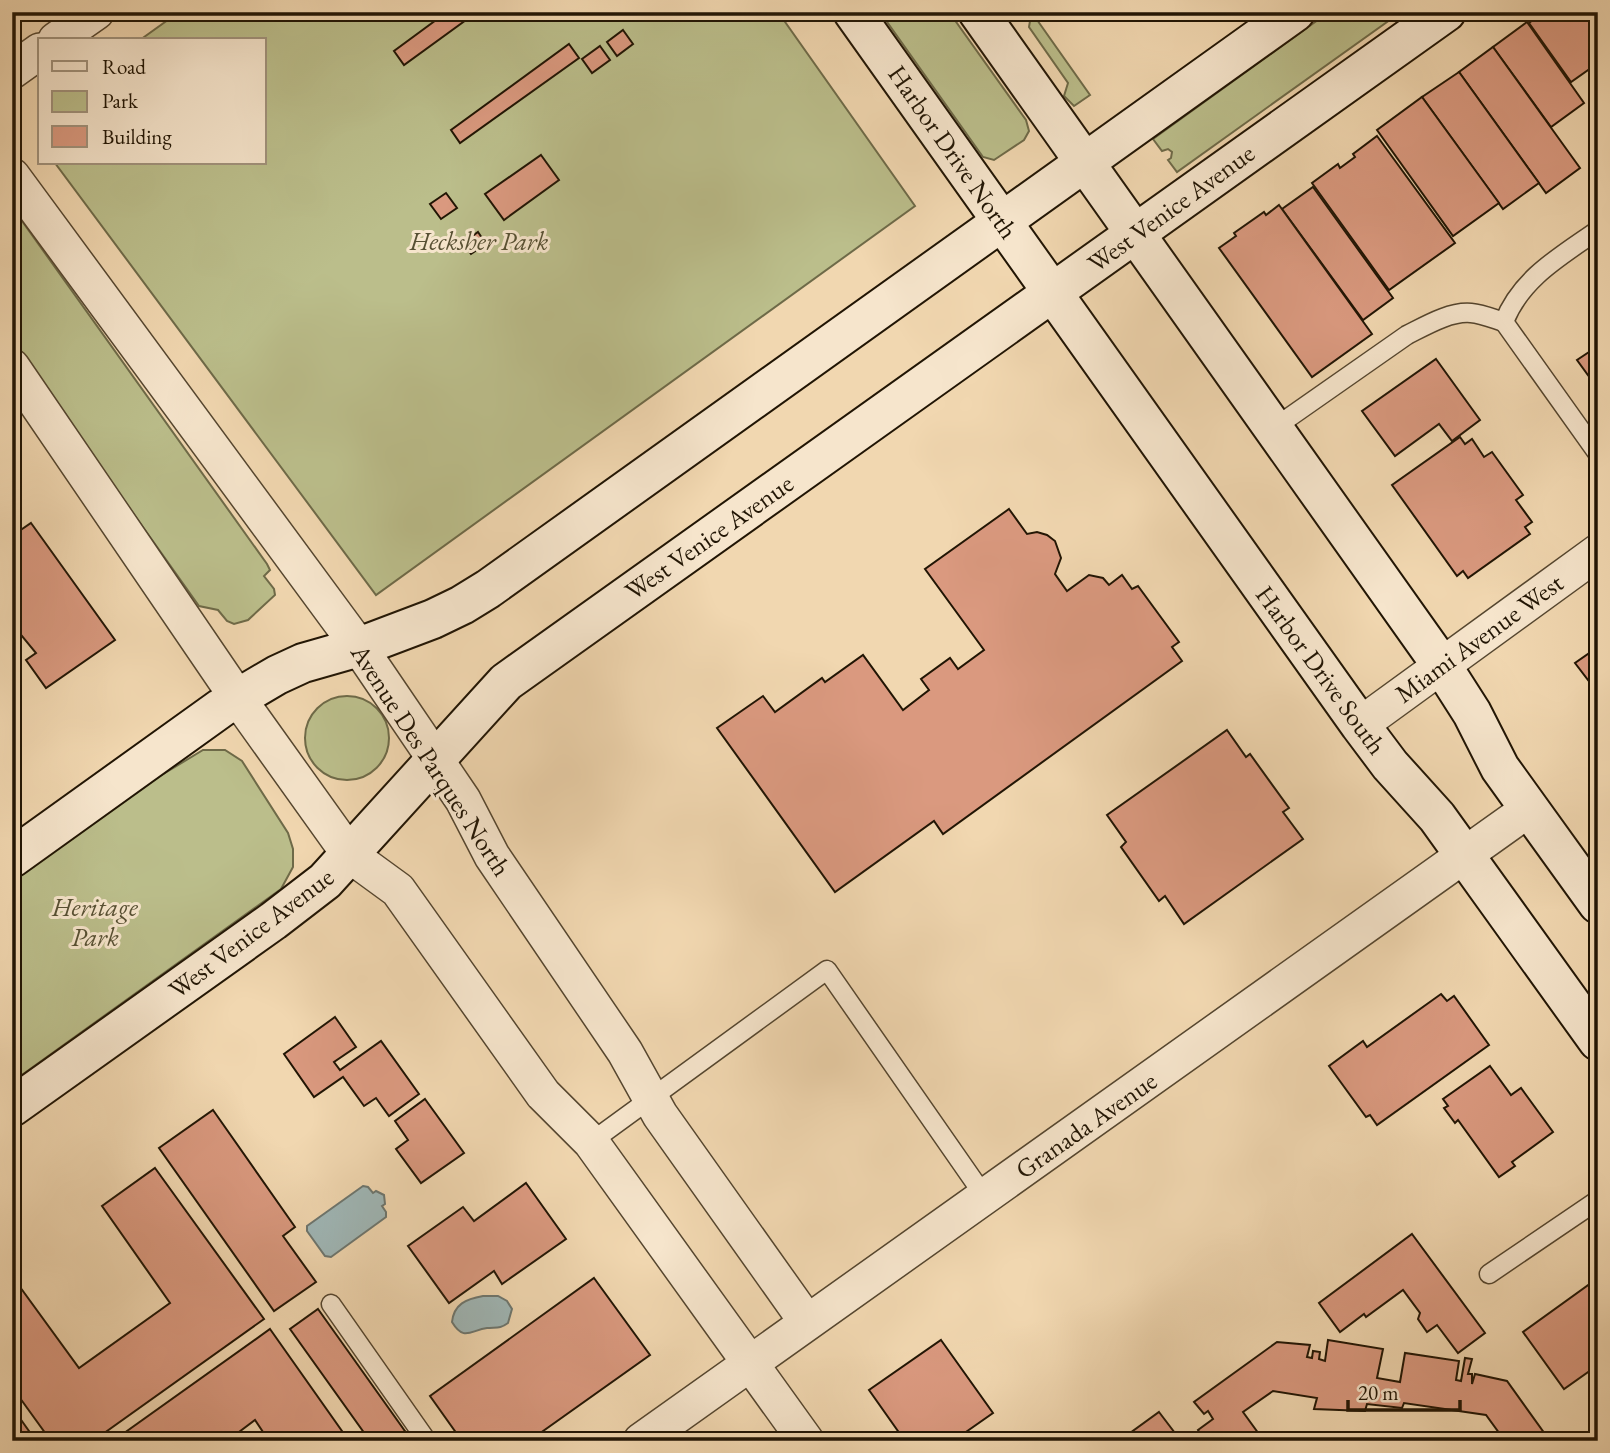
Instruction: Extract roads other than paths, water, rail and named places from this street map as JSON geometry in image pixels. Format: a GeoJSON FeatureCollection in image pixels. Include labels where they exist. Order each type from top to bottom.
{"type":"FeatureCollection","features":[{"type":"Feature","properties":{"kind":"street"},"geometry":{"type":"LineString","coordinates":[[59,38],[96,12]]}},
{"type":"Feature","properties":{"kind":"street","name":"Harbor Drive North"},"geometry":{"type":"LineString","coordinates":[[853,12],[1052,293]]}},
{"type":"Feature","properties":{"kind":"street"},"geometry":{"type":"LineString","coordinates":[[978,12],[1442,666],[1472,713],[1500,768],[1598,904]]}},
{"type":"Feature","properties":{"kind":"street"},"geometry":{"type":"LineString","coordinates":[[12,858],[237,697],[303,663],[359,647],[433,619],[488,589],[1295,12]]}},
{"type":"Feature","properties":{"kind":"street","name":"West Venice Avenue"},"geometry":{"type":"LineString","coordinates":[[12,1107],[325,881],[506,682],[1446,12]]}},
{"type":"Feature","properties":{"kind":"street"},"geometry":{"type":"LineString","coordinates":[[12,71],[38,52]]}},
{"type":"Feature","properties":{"kind":"street","name":"Avenue Des Parques North"},"geometry":{"type":"LineString","coordinates":[[12,176],[359,647],[463,800],[492,856],[625,1052],[660,1115],[807,1322]]}},
{"type":"Feature","properties":{"kind":"street","name":"Harbor Drive South"},"geometry":{"type":"LineString","coordinates":[[1052,293],[1360,725],[1390,765],[1437,817],[1598,1041]]}},
{"type":"Feature","properties":{"kind":"street"},"geometry":{"type":"LineString","coordinates":[[12,367],[237,697],[351,855],[398,890],[543,1094],[591,1143],[806,1441]]}},
{"type":"Feature","properties":{"kind":"street","name":"Miami Avenue West"},"geometry":{"type":"LineString","coordinates":[[1360,725],[1598,552]]}},
{"type":"Feature","properties":{"kind":"street","name":"Granada Avenue"},"geometry":{"type":"LineString","coordinates":[[641,1441],[1529,809]]}},
{"type":"Feature","properties":{"kind":"lane"},"geometry":{"type":"LineString","coordinates":[[1504,322],[1518,294],[1531,278],[1598,230]]}},
{"type":"Feature","properties":{"kind":"lane"},"geometry":{"type":"LineString","coordinates":[[1274,428],[1407,335],[1449,316],[1470,313],[1504,322],[1598,454]]}},
{"type":"Feature","properties":{"kind":"lane"},"geometry":{"type":"LineString","coordinates":[[591,1143],[827,970],[985,1197]]}},
{"type":"Feature","properties":{"kind":"lane"},"geometry":{"type":"LineString","coordinates":[[1489,1274],[1598,1200]]}},
{"type":"Feature","properties":{"kind":"lane"},"geometry":{"type":"LineString","coordinates":[[331,1304],[428,1441]]}},
{"type":"Feature","properties":{"kind":"water"},"geometry":{"type":"Polygon","coordinates":[[[363,1186],[373,1193],[376,1191],[384,1195],[385,1204],[382,1206],[386,1217],[331,1257],[325,1256],[307,1231],[307,1226],[363,1186]]]}},
{"type":"Feature","properties":{"kind":"water"},"geometry":{"type":"Polygon","coordinates":[[[483,1296],[498,1296],[507,1301],[512,1309],[508,1323],[468,1333],[460,1332],[452,1322],[455,1311],[466,1301],[483,1296]]]}},
{"type":"Feature","properties":{"kind":"park label","name":"Hecksher Park"},"geometry":{"type":"Point","coordinates":[479,241]}},
{"type":"Feature","properties":{"kind":"park label","name":"Heritage Park"},"geometry":{"type":"Point","coordinates":[95,922]}}]}
